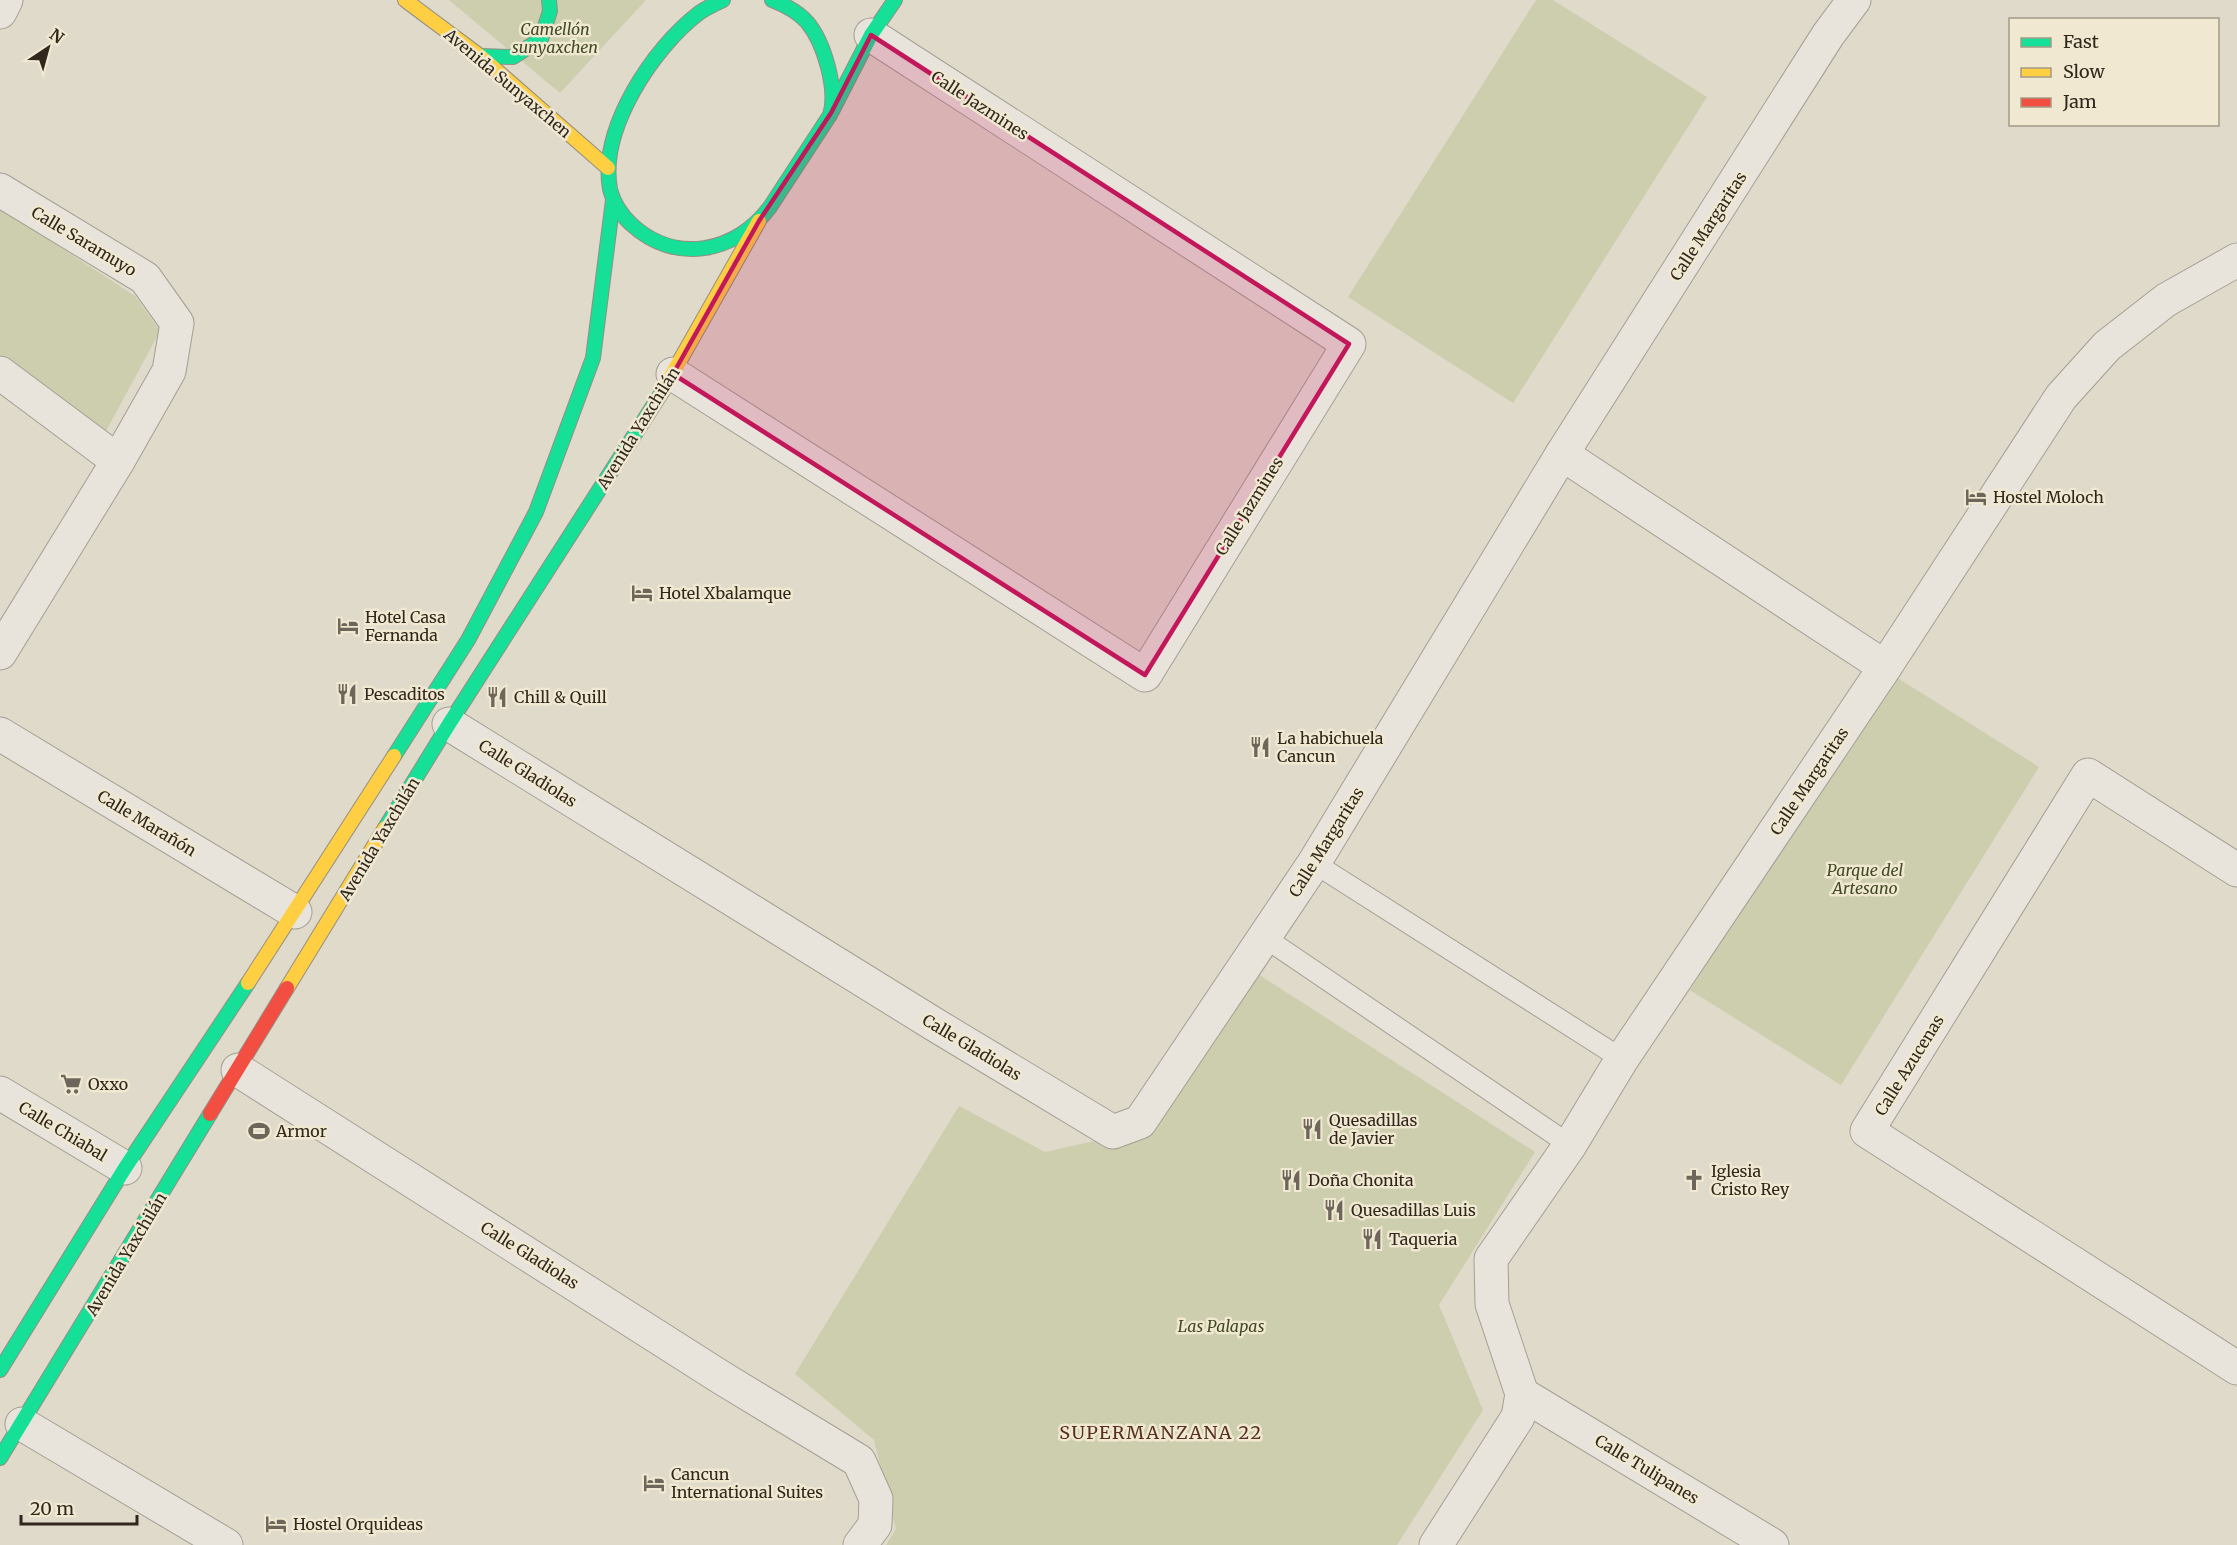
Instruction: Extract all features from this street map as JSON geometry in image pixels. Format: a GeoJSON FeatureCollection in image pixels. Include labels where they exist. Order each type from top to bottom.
{"type":"FeatureCollection","features":[{"type":"Feature","properties":{"kind":"main road","name":"Avenida Sunyaxchen"},"geometry":{"type":"LineString","coordinates":[[405,0],[480,56],[608,168]]}},
{"type":"Feature","properties":{"kind":"main road"},"geometry":{"type":"LineString","coordinates":[[480,56],[513,57],[541,39],[550,11],[549,0]]}},
{"type":"Feature","properties":{"kind":"main road"},"geometry":{"type":"LineString","coordinates":[[723,0],[702,11],[672,39],[644,75],[626,105],[610,147],[608,168],[613,200],[620,214],[644,235],[676,248],[697,251],[719,246],[733,240],[759,221]]}},
{"type":"Feature","properties":{"kind":"main road"},"geometry":{"type":"LineString","coordinates":[[772,0],[797,13],[808,23],[816,37],[831,82],[831,113]]}},
{"type":"Feature","properties":{"kind":"main road"},"geometry":{"type":"LineString","coordinates":[[831,113],[871,35],[895,0]]}},
{"type":"Feature","properties":{"kind":"main road"},"geometry":{"type":"LineString","coordinates":[[685,4],[702,11]]}},
{"type":"Feature","properties":{"kind":"main road","name":"Avenida Yaxchilán"},"geometry":{"type":"LineString","coordinates":[[0,1458],[449,724],[673,374],[759,221],[831,113]]}},
{"type":"Feature","properties":{"kind":"main road","name":"Avenida Yaxchilán"},"geometry":{"type":"LineString","coordinates":[[0,1370],[125,1168],[295,912],[468,640],[536,512],[593,358],[613,200]]}},
{"type":"Feature","properties":{"kind":"street"},"geometry":{"type":"LineString","coordinates":[[0,12],[6,0]]}},
{"type":"Feature","properties":{"kind":"street","name":"Calle Margaritas"},"geometry":{"type":"LineString","coordinates":[[1036,1086],[1113,1132],[1140,1122],[1314,863],[1562,454],[1828,35],[1854,0]]}},
{"type":"Feature","properties":{"kind":"street","name":"Calle Jazmines"},"geometry":{"type":"LineString","coordinates":[[673,374],[1145,675],[1349,344],[871,35]]}},
{"type":"Feature","properties":{"kind":"street","name":"Calle Saramuyo"},"geometry":{"type":"LineString","coordinates":[[0,190],[145,278],[177,323],[169,371],[118,461],[0,653]]}},
{"type":"Feature","properties":{"kind":"street","name":"Calle Margaritas"},"geometry":{"type":"LineString","coordinates":[[1522,1394],[1492,1304],[1491,1259],[1570,1145],[1622,1059],[1886,667],[2061,397],[2107,346],[2166,300],[2237,260]]}},
{"type":"Feature","properties":{"kind":"street"},"geometry":{"type":"LineString","coordinates":[[0,373],[118,461]]}},
{"type":"Feature","properties":{"kind":"street"},"geometry":{"type":"LineString","coordinates":[[1562,454],[1886,667]]}},
{"type":"Feature","properties":{"kind":"street","name":"Calle Gladiolas"},"geometry":{"type":"LineString","coordinates":[[449,724],[1036,1086]]}},
{"type":"Feature","properties":{"kind":"street","name":"Calle Marañón"},"geometry":{"type":"LineString","coordinates":[[0,734],[295,912]]}},
{"type":"Feature","properties":{"kind":"street","name":"Calle Azucenas"},"geometry":{"type":"LineString","coordinates":[[2232,857],[2088,775],[1867,1131],[2237,1368]]}},
{"type":"Feature","properties":{"kind":"street","name":"Calle Gladiolas"},"geometry":{"type":"LineString","coordinates":[[238,1070],[702,1365],[859,1461],[876,1499],[875,1525],[860,1545]]}},
{"type":"Feature","properties":{"kind":"street","name":"Calle Chiabal"},"geometry":{"type":"LineString","coordinates":[[0,1093],[125,1168]]}},
{"type":"Feature","properties":{"kind":"street"},"geometry":{"type":"LineString","coordinates":[[1436,1545],[1518,1417],[1522,1394]]}},
{"type":"Feature","properties":{"kind":"street","name":"Calle Tulipanes"},"geometry":{"type":"LineString","coordinates":[[1522,1394],[1772,1545]]}},
{"type":"Feature","properties":{"kind":"street"},"geometry":{"type":"LineString","coordinates":[[22,1424],[226,1545]]}},
{"type":"Feature","properties":{"kind":"lane"},"geometry":{"type":"LineString","coordinates":[[1314,863],[1622,1059]]}},
{"type":"Feature","properties":{"kind":"lane"},"geometry":{"type":"LineString","coordinates":[[1264,937],[1570,1145]]}},
{"type":"Feature","properties":{"kind":"highlighted area"},"geometry":{"type":"Polygon","coordinates":[[[871,35],[1349,344],[1145,675],[673,374],[759,221],[831,113],[871,35]]]}},
{"type":"Feature","properties":{"kind":"green space","name":"Camellón sunyaxchen"},"geometry":{"type":"Polygon","coordinates":[[[449,0],[646,0],[560,93],[449,0]]]}},
{"type":"Feature","properties":{"kind":"green space"},"geometry":{"type":"Polygon","coordinates":[[[1536,0],[1553,0],[1707,97],[1513,403],[1348,297],[1536,0]]]}},
{"type":"Feature","properties":{"kind":"green space"},"geometry":{"type":"Polygon","coordinates":[[[0,208],[135,296],[160,331],[106,431],[0,355],[0,208]]]}},
{"type":"Feature","properties":{"kind":"green space","name":"Parque del Artesano"},"geometry":{"type":"Polygon","coordinates":[[[1888,672],[2039,767],[1841,1085],[1690,990],[1888,672]]]}},
{"type":"Feature","properties":{"kind":"green space","name":"Las Palapas"},"geometry":{"type":"Polygon","coordinates":[[[1233,958],[1535,1152],[1439,1305],[1483,1410],[1397,1545],[886,1545],[896,1529],[874,1440],[795,1374],[959,1106],[1045,1152],[1112,1137],[1233,958]]]}},
{"type":"Feature","properties":{"kind":"traffic: fast"},"geometry":{"type":"LineString","coordinates":[[480,56],[513,57],[541,39],[550,11],[549,0]]}},
{"type":"Feature","properties":{"kind":"traffic: fast"},"geometry":{"type":"LineString","coordinates":[[723,0],[699,13],[682,28],[648,68],[621,116],[613,141],[609,166],[611,194],[628,221],[648,237],[666,245],[685,249],[704,248],[723,243],[740,235],[756,223],[770,207],[830,115],[831,80],[819,41],[803,18],[772,0]]}},
{"type":"Feature","properties":{"kind":"traffic: fast"},"geometry":{"type":"LineString","coordinates":[[832,111],[871,35],[895,0]]}},
{"type":"Feature","properties":{"kind":"traffic: fast"},"geometry":{"type":"LineString","coordinates":[[394,756],[468,640],[536,512],[593,358],[613,200]]}},
{"type":"Feature","properties":{"kind":"traffic: fast"},"geometry":{"type":"LineString","coordinates":[[385,828],[662,392]]}},
{"type":"Feature","properties":{"kind":"traffic: fast"},"geometry":{"type":"LineString","coordinates":[[0,1370],[125,1168],[248,983]]}},
{"type":"Feature","properties":{"kind":"traffic: fast"},"geometry":{"type":"LineString","coordinates":[[0,1458],[210,1114]]}},
{"type":"Feature","properties":{"kind":"traffic: slow"},"geometry":{"type":"LineString","coordinates":[[405,0],[480,56],[608,168]]}},
{"type":"Feature","properties":{"kind":"traffic: slow"},"geometry":{"type":"LineString","coordinates":[[662,392],[759,221]]}},
{"type":"Feature","properties":{"kind":"traffic: slow"},"geometry":{"type":"LineString","coordinates":[[248,983],[394,756]]}},
{"type":"Feature","properties":{"kind":"traffic: slow"},"geometry":{"type":"LineString","coordinates":[[287,988],[385,828]]}},
{"type":"Feature","properties":{"kind":"traffic: jam"},"geometry":{"type":"LineString","coordinates":[[210,1114],[287,988]]}},
{"type":"Feature","properties":{"kind":"place","name":"Hostel Moloch"},"geometry":{"type":"Point","coordinates":[1976,497]}},
{"type":"Feature","properties":{"kind":"place","name":"Hotel Xbalamque"},"geometry":{"type":"Point","coordinates":[642,593]}},
{"type":"Feature","properties":{"kind":"place","name":"Hotel Casa Fernanda"},"geometry":{"type":"Point","coordinates":[348,626]}},
{"type":"Feature","properties":{"kind":"place","name":"Pescaditos"},"geometry":{"type":"Point","coordinates":[347,694]}},
{"type":"Feature","properties":{"kind":"place","name":"Chill & Quill"},"geometry":{"type":"Point","coordinates":[497,697]}},
{"type":"Feature","properties":{"kind":"place","name":"La habichuela Cancun"},"geometry":{"type":"Point","coordinates":[1260,747]}},
{"type":"Feature","properties":{"kind":"place","name":"Oxxo"},"geometry":{"type":"Point","coordinates":[71,1084]}},
{"type":"Feature","properties":{"kind":"place","name":"Quesadillas de Javier"},"geometry":{"type":"Point","coordinates":[1312,1129]}},
{"type":"Feature","properties":{"kind":"place","name":"Armor"},"geometry":{"type":"Point","coordinates":[259,1131]}},
{"type":"Feature","properties":{"kind":"place","name":"Doña Chonita"},"geometry":{"type":"Point","coordinates":[1291,1180]}},
{"type":"Feature","properties":{"kind":"place","name":"Iglesia Cristo Rey"},"geometry":{"type":"Point","coordinates":[1694,1180]}},
{"type":"Feature","properties":{"kind":"place","name":"Quesadillas Luis"},"geometry":{"type":"Point","coordinates":[1334,1210]}},
{"type":"Feature","properties":{"kind":"place","name":"Taqueria"},"geometry":{"type":"Point","coordinates":[1372,1239]}},
{"type":"Feature","properties":{"kind":"place","name":"Cancun International Suites"},"geometry":{"type":"Point","coordinates":[654,1483]}},
{"type":"Feature","properties":{"kind":"place","name":"Hostel Orquideas"},"geometry":{"type":"Point","coordinates":[276,1524]}},
{"type":"Feature","properties":{"kind":"district","name":"SUPERMANZANA 22"},"geometry":{"type":"Point","coordinates":[1161,1432]}}]}
